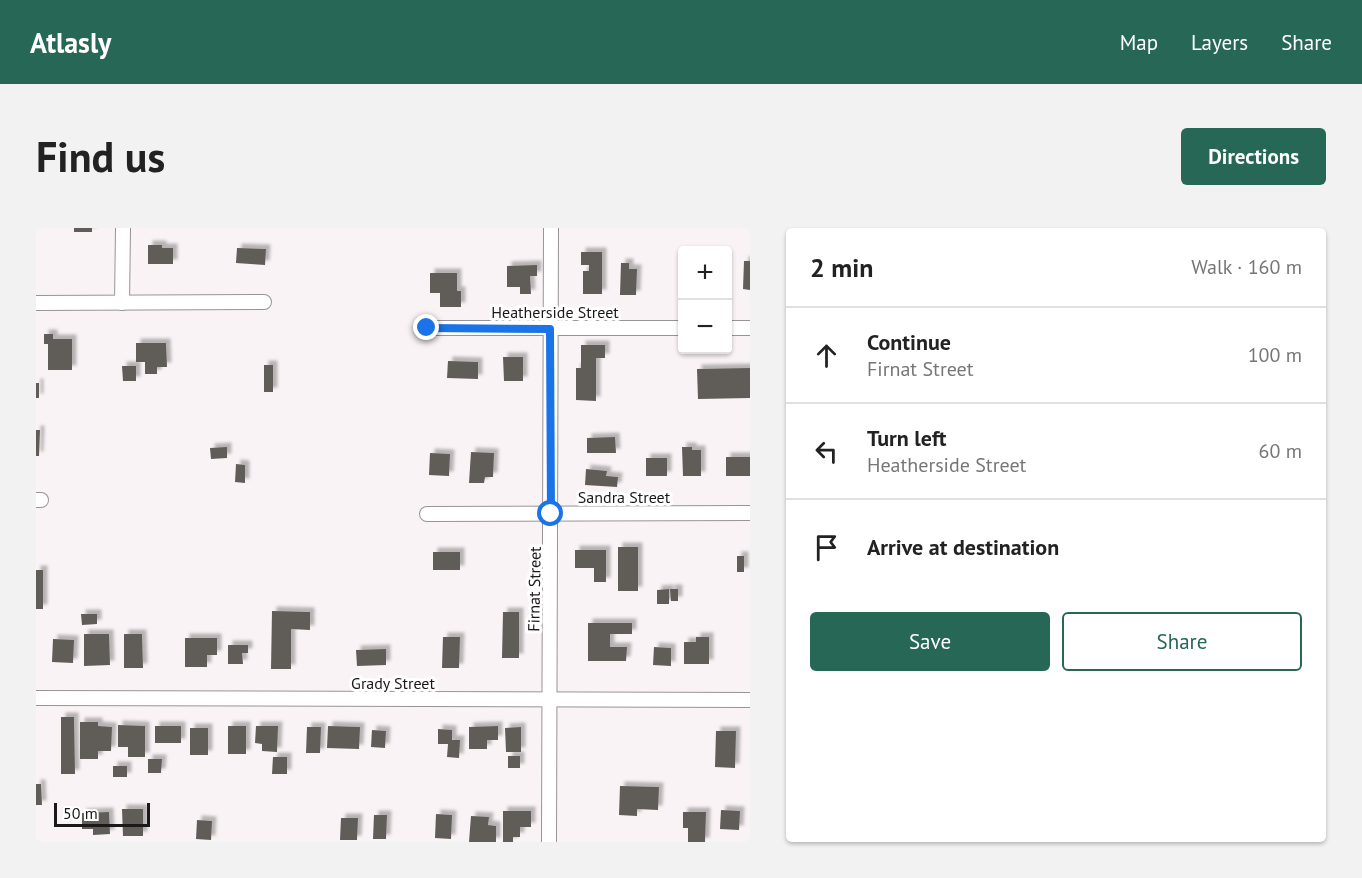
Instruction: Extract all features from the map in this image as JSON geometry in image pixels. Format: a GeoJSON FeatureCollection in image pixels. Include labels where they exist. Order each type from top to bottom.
{"type":"FeatureCollection","features":[{"type":"Feature","properties":{"kind":"street"},"geometry":{"type":"LineString","coordinates":[[122,303],[123,228]]}},
{"type":"Feature","properties":{"kind":"street","name":"Firnat Street"},"geometry":{"type":"LineString","coordinates":[[549,842],[550,228]]}},
{"type":"Feature","properties":{"kind":"street"},"geometry":{"type":"LineString","coordinates":[[36,303],[264,302]]}},
{"type":"Feature","properties":{"kind":"street","name":"Heatherside Street"},"geometry":{"type":"LineString","coordinates":[[427,328],[678,328]]}},
{"type":"Feature","properties":{"kind":"street"},"geometry":{"type":"LineString","coordinates":[[732,328],[750,328]]}},
{"type":"Feature","properties":{"kind":"street","name":"Sandra Street"},"geometry":{"type":"LineString","coordinates":[[427,514],[750,513]]}},
{"type":"Feature","properties":{"kind":"street","name":"Grady Street"},"geometry":{"type":"LineString","coordinates":[[36,698],[750,700]]}},
{"type":"Feature","properties":{"kind":"building"},"geometry":{"type":"Polygon","coordinates":[[[74,228],[92,228],[92,232],[74,232],[74,228]]]}},
{"type":"Feature","properties":{"kind":"building"},"geometry":{"type":"Polygon","coordinates":[[[148,245],[173,248],[173,264],[148,264],[148,245]]]}},
{"type":"Feature","properties":{"kind":"building"},"geometry":{"type":"Polygon","coordinates":[[[237,248],[266,249],[265,265],[236,263],[237,248]]]}},
{"type":"Feature","properties":{"kind":"building"},"geometry":{"type":"Polygon","coordinates":[[[581,252],[602,252],[602,294],[583,294],[583,271],[589,271],[589,265],[581,265],[581,252]]]}},
{"type":"Feature","properties":{"kind":"building"},"geometry":{"type":"Polygon","coordinates":[[[744,261],[750,261],[750,290],[743,289],[744,261]]]}},
{"type":"Feature","properties":{"kind":"building"},"geometry":{"type":"Polygon","coordinates":[[[621,263],[629,263],[629,269],[637,269],[636,295],[620,295],[621,263]]]}},
{"type":"Feature","properties":{"kind":"building"},"geometry":{"type":"Polygon","coordinates":[[[537,265],[537,276],[530,276],[531,294],[520,294],[520,287],[507,287],[507,266],[537,265]]]}},
{"type":"Feature","properties":{"kind":"building"},"geometry":{"type":"Polygon","coordinates":[[[430,273],[457,273],[457,291],[461,291],[461,307],[440,307],[440,293],[430,293],[430,273]]]}},
{"type":"Feature","properties":{"kind":"building"},"geometry":{"type":"Polygon","coordinates":[[[44,334],[53,334],[53,339],[72,339],[72,370],[48,370],[48,344],[44,344],[44,334]]]}},
{"type":"Feature","properties":{"kind":"building"},"geometry":{"type":"Polygon","coordinates":[[[136,343],[166,343],[167,367],[157,367],[157,374],[145,374],[145,362],[136,362],[136,343]]]}},
{"type":"Feature","properties":{"kind":"building"},"geometry":{"type":"Polygon","coordinates":[[[581,345],[605,345],[605,358],[596,358],[596,401],[576,400],[576,368],[581,368],[581,345]]]}},
{"type":"Feature","properties":{"kind":"building"},"geometry":{"type":"Polygon","coordinates":[[[503,357],[523,357],[523,381],[504,381],[503,357]]]}},
{"type":"Feature","properties":{"kind":"building"},"geometry":{"type":"Polygon","coordinates":[[[448,361],[478,362],[478,379],[447,378],[448,361]]]}},
{"type":"Feature","properties":{"kind":"building"},"geometry":{"type":"Polygon","coordinates":[[[264,365],[273,365],[273,392],[264,392],[264,365]]]}},
{"type":"Feature","properties":{"kind":"building"},"geometry":{"type":"Polygon","coordinates":[[[122,366],[136,366],[136,381],[123,381],[122,366]]]}},
{"type":"Feature","properties":{"kind":"building"},"geometry":{"type":"Polygon","coordinates":[[[750,368],[750,398],[698,399],[697,369],[750,368]]]}},
{"type":"Feature","properties":{"kind":"building"},"geometry":{"type":"Polygon","coordinates":[[[36,383],[39,383],[39,398],[36,398],[36,383]]]}},
{"type":"Feature","properties":{"kind":"building"},"geometry":{"type":"Polygon","coordinates":[[[36,430],[40,430],[39,456],[36,456],[36,430]]]}},
{"type":"Feature","properties":{"kind":"building"},"geometry":{"type":"Polygon","coordinates":[[[615,437],[616,453],[587,453],[587,438],[615,437]]]}},
{"type":"Feature","properties":{"kind":"building"},"geometry":{"type":"Polygon","coordinates":[[[227,447],[227,458],[211,459],[210,448],[227,447]]]}},
{"type":"Feature","properties":{"kind":"building"},"geometry":{"type":"Polygon","coordinates":[[[682,447],[701,450],[701,476],[683,476],[682,447]]]}},
{"type":"Feature","properties":{"kind":"building"},"geometry":{"type":"Polygon","coordinates":[[[471,452],[494,453],[493,477],[485,477],[484,483],[469,483],[471,452]]]}},
{"type":"Feature","properties":{"kind":"building"},"geometry":{"type":"Polygon","coordinates":[[[430,453],[450,454],[449,476],[429,475],[430,453]]]}},
{"type":"Feature","properties":{"kind":"building"},"geometry":{"type":"Polygon","coordinates":[[[726,457],[750,457],[750,476],[726,476],[726,457]]]}},
{"type":"Feature","properties":{"kind":"building"},"geometry":{"type":"Polygon","coordinates":[[[646,458],[667,458],[667,476],[646,476],[646,458]]]}},
{"type":"Feature","properties":{"kind":"building"},"geometry":{"type":"Polygon","coordinates":[[[236,464],[245,465],[245,483],[235,482],[236,464]]]}},
{"type":"Feature","properties":{"kind":"building"},"geometry":{"type":"Polygon","coordinates":[[[586,469],[607,471],[606,476],[618,477],[617,487],[585,485],[586,469]]]}},
{"type":"Feature","properties":{"kind":"building"},"geometry":{"type":"Polygon","coordinates":[[[618,547],[638,547],[638,591],[618,591],[618,547]]]}},
{"type":"Feature","properties":{"kind":"building"},"geometry":{"type":"Polygon","coordinates":[[[575,550],[606,550],[606,582],[594,582],[594,568],[575,568],[575,550]]]}},
{"type":"Feature","properties":{"kind":"building"},"geometry":{"type":"Polygon","coordinates":[[[433,552],[460,552],[460,570],[433,570],[433,552]]]}},
{"type":"Feature","properties":{"kind":"building"},"geometry":{"type":"Polygon","coordinates":[[[737,556],[744,556],[744,572],[737,572],[737,556]]]}},
{"type":"Feature","properties":{"kind":"building"},"geometry":{"type":"Polygon","coordinates":[[[36,570],[43,570],[43,609],[36,609],[36,570]]]}},
{"type":"Feature","properties":{"kind":"building"},"geometry":{"type":"Polygon","coordinates":[[[669,589],[669,604],[657,604],[657,590],[669,589]]]}},
{"type":"Feature","properties":{"kind":"building"},"geometry":{"type":"Polygon","coordinates":[[[670,589],[678,589],[678,601],[671,601],[670,589]]]}},
{"type":"Feature","properties":{"kind":"building"},"geometry":{"type":"Polygon","coordinates":[[[272,611],[310,612],[310,630],[291,629],[291,669],[271,669],[272,611]]]}},
{"type":"Feature","properties":{"kind":"building"},"geometry":{"type":"Polygon","coordinates":[[[503,612],[519,612],[519,658],[502,658],[503,612]]]}},
{"type":"Feature","properties":{"kind":"building"},"geometry":{"type":"Polygon","coordinates":[[[81,614],[97,614],[97,624],[82,625],[81,614]]]}},
{"type":"Feature","properties":{"kind":"building"},"geometry":{"type":"Polygon","coordinates":[[[588,623],[632,623],[632,634],[610,634],[610,647],[627,647],[626,661],[588,661],[588,623]]]}},
{"type":"Feature","properties":{"kind":"building"},"geometry":{"type":"Polygon","coordinates":[[[84,634],[109,634],[110,665],[84,666],[84,634]]]}},
{"type":"Feature","properties":{"kind":"building"},"geometry":{"type":"Polygon","coordinates":[[[124,634],[142,634],[143,668],[124,668],[124,634]]]}},
{"type":"Feature","properties":{"kind":"building"},"geometry":{"type":"Polygon","coordinates":[[[443,637],[460,637],[459,668],[442,668],[443,637]]]}},
{"type":"Feature","properties":{"kind":"building"},"geometry":{"type":"Polygon","coordinates":[[[696,637],[709,637],[709,664],[684,664],[684,642],[696,642],[696,637]]]}},
{"type":"Feature","properties":{"kind":"building"},"geometry":{"type":"Polygon","coordinates":[[[185,638],[217,638],[217,655],[207,655],[207,667],[185,667],[185,638]]]}},
{"type":"Feature","properties":{"kind":"building"},"geometry":{"type":"Polygon","coordinates":[[[53,639],[74,640],[73,663],[52,662],[53,639]]]}},
{"type":"Feature","properties":{"kind":"building"},"geometry":{"type":"Polygon","coordinates":[[[228,645],[248,645],[248,653],[242,653],[243,664],[228,664],[228,645]]]}},
{"type":"Feature","properties":{"kind":"building"},"geometry":{"type":"Polygon","coordinates":[[[654,647],[671,648],[671,666],[653,665],[654,647]]]}},
{"type":"Feature","properties":{"kind":"building"},"geometry":{"type":"Polygon","coordinates":[[[386,649],[386,665],[357,666],[356,650],[386,649]]]}},
{"type":"Feature","properties":{"kind":"building"},"geometry":{"type":"Polygon","coordinates":[[[61,717],[74,717],[75,774],[61,774],[61,717]]]}},
{"type":"Feature","properties":{"kind":"building"},"geometry":{"type":"Polygon","coordinates":[[[80,722],[98,722],[98,726],[112,727],[111,751],[98,751],[98,759],[80,759],[80,722]]]}},
{"type":"Feature","properties":{"kind":"building"},"geometry":{"type":"Polygon","coordinates":[[[118,725],[145,726],[145,757],[128,757],[128,747],[118,747],[118,725]]]}},
{"type":"Feature","properties":{"kind":"building"},"geometry":{"type":"Polygon","coordinates":[[[155,726],[181,726],[181,743],[155,743],[155,726]]]}},
{"type":"Feature","properties":{"kind":"building"},"geometry":{"type":"Polygon","coordinates":[[[228,726],[246,726],[246,754],[228,754],[228,726]]]}},
{"type":"Feature","properties":{"kind":"building"},"geometry":{"type":"Polygon","coordinates":[[[256,726],[278,726],[277,752],[262,751],[262,744],[255,743],[256,726]]]}},
{"type":"Feature","properties":{"kind":"building"},"geometry":{"type":"Polygon","coordinates":[[[328,726],[360,727],[359,749],[327,748],[328,726]]]}},
{"type":"Feature","properties":{"kind":"building"},"geometry":{"type":"Polygon","coordinates":[[[498,726],[498,740],[487,740],[487,749],[469,749],[469,727],[498,726]]]}},
{"type":"Feature","properties":{"kind":"building"},"geometry":{"type":"Polygon","coordinates":[[[307,727],[321,727],[320,753],[306,753],[307,727]]]}},
{"type":"Feature","properties":{"kind":"building"},"geometry":{"type":"Polygon","coordinates":[[[521,727],[521,752],[506,752],[505,728],[521,727]]]}},
{"type":"Feature","properties":{"kind":"building"},"geometry":{"type":"Polygon","coordinates":[[[190,728],[208,728],[208,755],[190,755],[190,728]]]}},
{"type":"Feature","properties":{"kind":"building"},"geometry":{"type":"Polygon","coordinates":[[[438,729],[452,730],[452,740],[460,740],[459,758],[447,757],[448,744],[438,744],[438,729]]]}},
{"type":"Feature","properties":{"kind":"building"},"geometry":{"type":"Polygon","coordinates":[[[372,730],[386,731],[385,748],[371,747],[372,730]]]}},
{"type":"Feature","properties":{"kind":"building"},"geometry":{"type":"Polygon","coordinates":[[[716,731],[736,731],[735,768],[715,767],[716,731]]]}},
{"type":"Feature","properties":{"kind":"building"},"geometry":{"type":"Polygon","coordinates":[[[508,756],[520,756],[520,768],[508,768],[508,756]]]}},
{"type":"Feature","properties":{"kind":"building"},"geometry":{"type":"Polygon","coordinates":[[[273,757],[287,757],[287,774],[272,774],[273,757]]]}},
{"type":"Feature","properties":{"kind":"building"},"geometry":{"type":"Polygon","coordinates":[[[148,759],[162,759],[161,773],[148,773],[148,759]]]}},
{"type":"Feature","properties":{"kind":"building"},"geometry":{"type":"Polygon","coordinates":[[[113,766],[127,766],[127,777],[113,777],[113,766]]]}},
{"type":"Feature","properties":{"kind":"building"},"geometry":{"type":"Polygon","coordinates":[[[36,784],[41,784],[42,805],[36,805],[36,784]]]}},
{"type":"Feature","properties":{"kind":"building"},"geometry":{"type":"Polygon","coordinates":[[[620,786],[659,787],[658,810],[637,809],[637,816],[619,815],[620,786]]]}},
{"type":"Feature","properties":{"kind":"building"},"geometry":{"type":"Polygon","coordinates":[[[122,809],[143,809],[143,836],[123,836],[122,809]]]}},
{"type":"Feature","properties":{"kind":"building"},"geometry":{"type":"Polygon","coordinates":[[[721,810],[740,811],[739,830],[720,829],[721,810]]]}},
{"type":"Feature","properties":{"kind":"building"},"geometry":{"type":"Polygon","coordinates":[[[503,811],[531,811],[531,827],[520,827],[520,837],[513,837],[513,842],[503,842],[503,811]]]}},
{"type":"Feature","properties":{"kind":"building"},"geometry":{"type":"Polygon","coordinates":[[[109,812],[110,834],[93,835],[93,829],[82,829],[82,813],[109,812]]]}},
{"type":"Feature","properties":{"kind":"building"},"geometry":{"type":"Polygon","coordinates":[[[683,812],[706,812],[705,842],[688,842],[688,828],[683,828],[683,812]]]}},
{"type":"Feature","properties":{"kind":"building"},"geometry":{"type":"Polygon","coordinates":[[[436,814],[452,815],[451,839],[435,838],[436,814]]]}},
{"type":"Feature","properties":{"kind":"building"},"geometry":{"type":"Polygon","coordinates":[[[374,815],[387,815],[386,839],[373,839],[374,815]]]}},
{"type":"Feature","properties":{"kind":"building"},"geometry":{"type":"Polygon","coordinates":[[[471,816],[489,817],[488,825],[496,826],[496,842],[469,842],[471,816]]]}},
{"type":"Feature","properties":{"kind":"building"},"geometry":{"type":"Polygon","coordinates":[[[341,818],[358,818],[357,840],[340,840],[341,818]]]}},
{"type":"Feature","properties":{"kind":"building"},"geometry":{"type":"Polygon","coordinates":[[[197,820],[212,821],[211,840],[196,839],[197,820]]]}},
{"type":"Feature","properties":{"kind":"route"},"geometry":{"type":"LineString","coordinates":[[427,328],[550,329],[551,514]]}}]}
